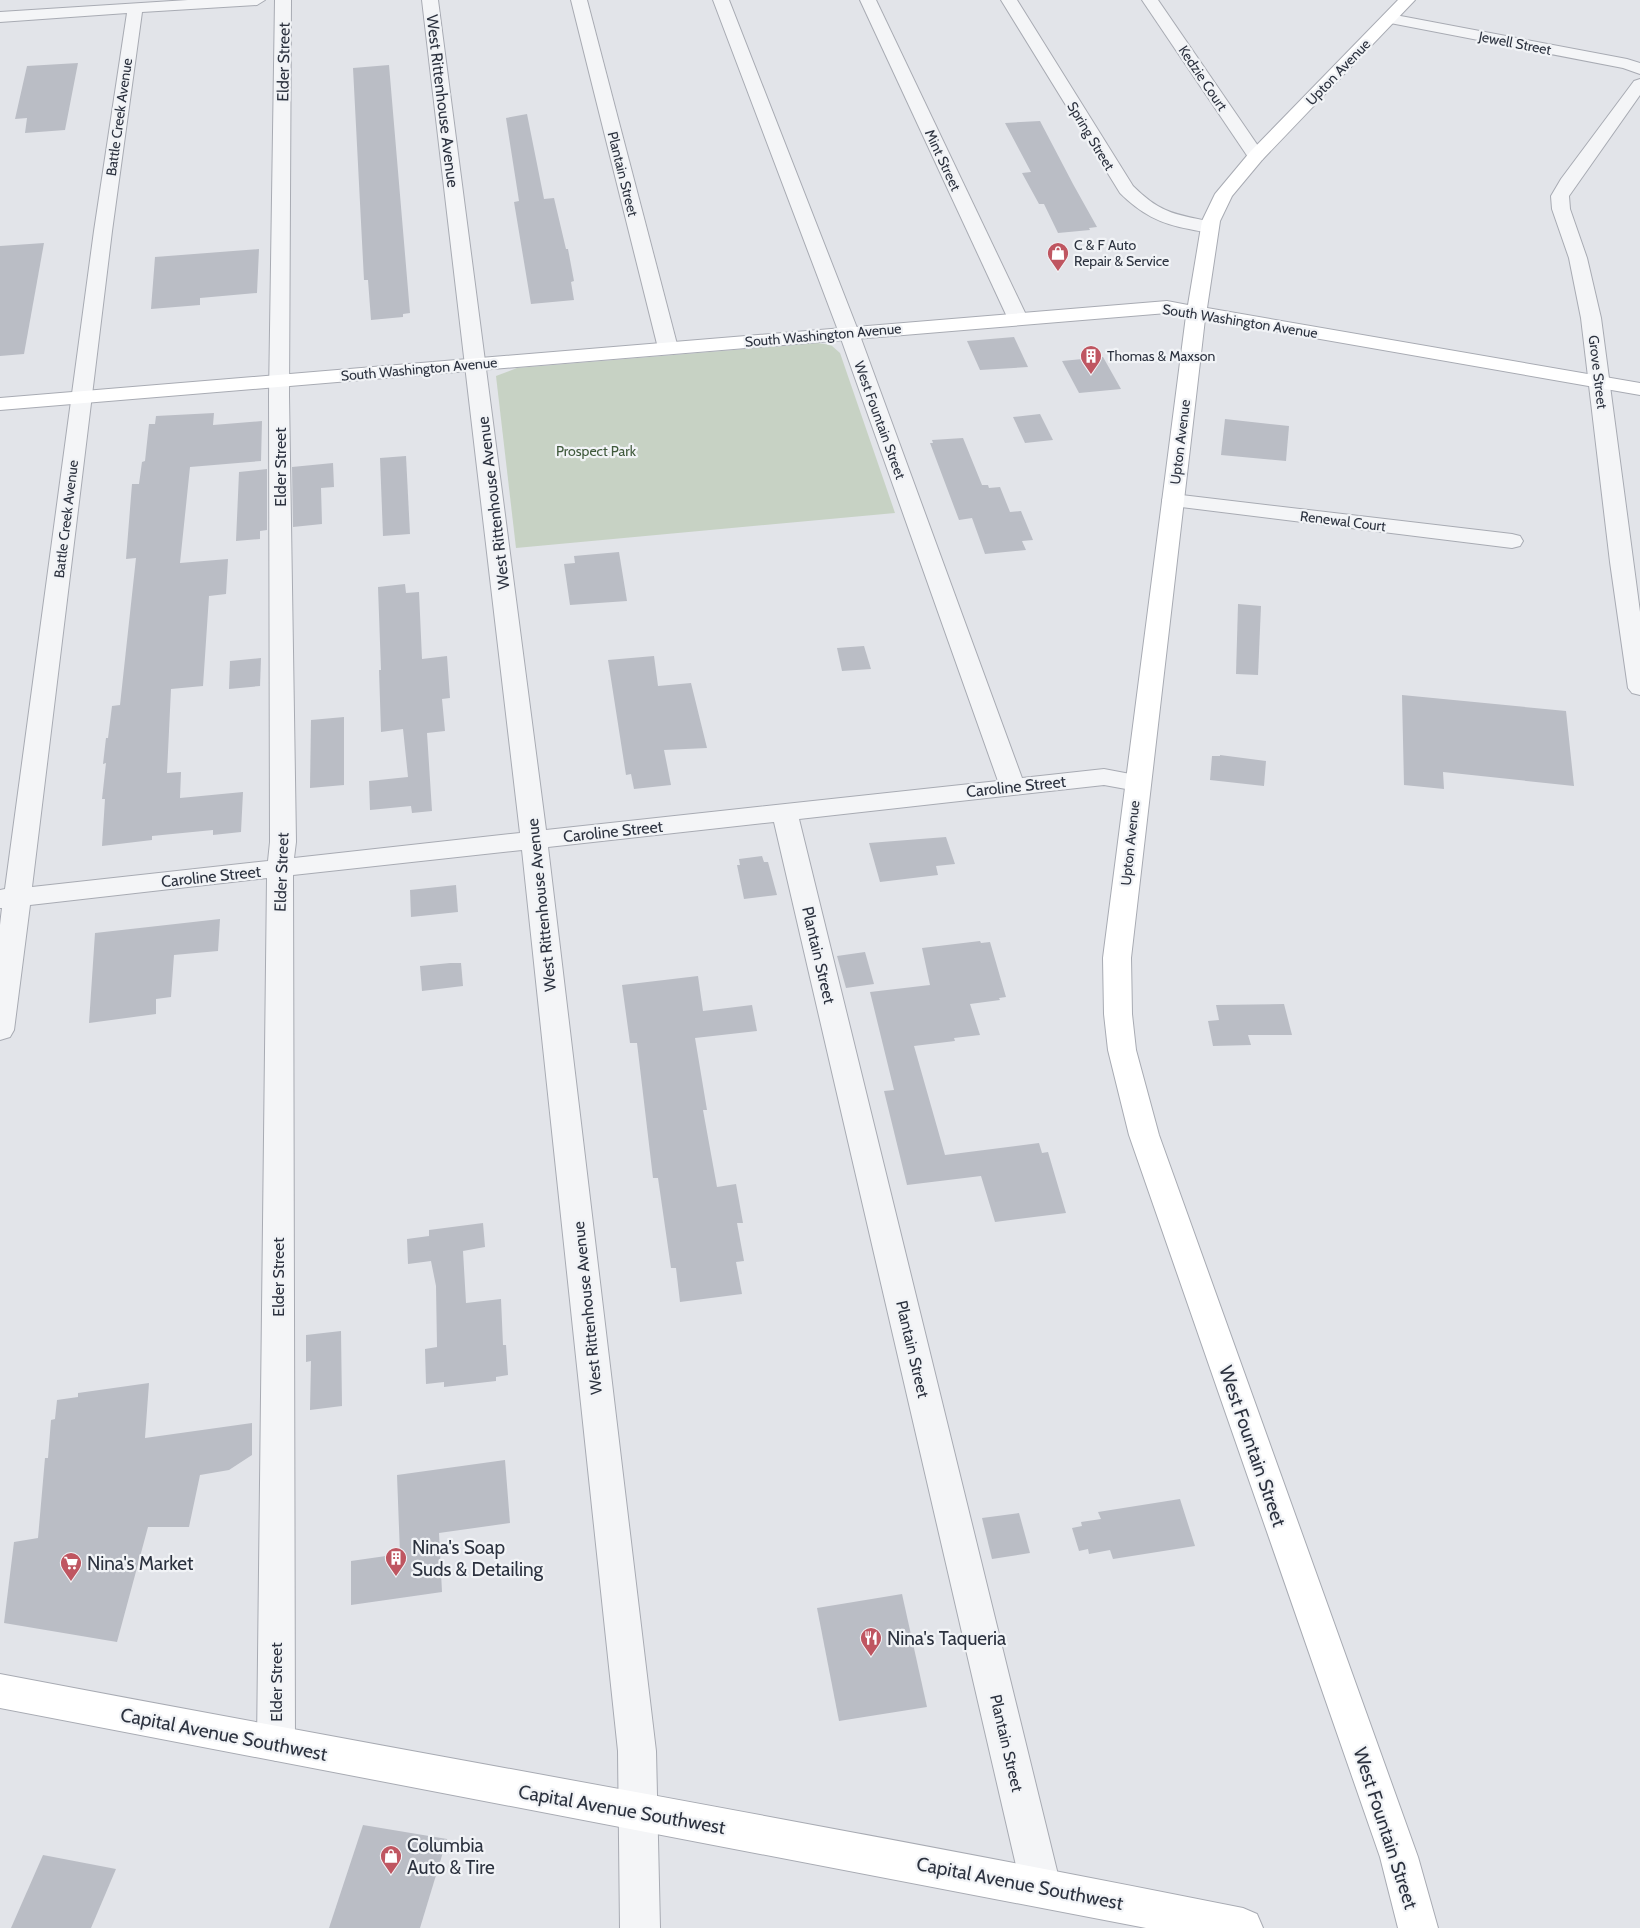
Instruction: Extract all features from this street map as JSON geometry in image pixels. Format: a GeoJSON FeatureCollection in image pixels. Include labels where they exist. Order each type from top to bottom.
{"type":"FeatureCollection","features":[{"type":"Feature","properties":{"kind":"street"},"geometry":{"type":"LineString","coordinates":[[0,17],[83,6],[135,8],[257,0]]}},
{"type":"Feature","properties":{"kind":"street","name":"Elder Street"},"geometry":{"type":"LineString","coordinates":[[276,1743],[280,868],[283,842],[279,381],[283,0]]}},
{"type":"Feature","properties":{"kind":"street","name":"West Rittenhouse Avenue"},"geometry":{"type":"LineString","coordinates":[[430,0],[534,840],[637,1751],[640,1928]]}},
{"type":"Feature","properties":{"kind":"street","name":"Plantain Street"},"geometry":{"type":"LineString","coordinates":[[579,0],[668,348]]}},
{"type":"Feature","properties":{"kind":"street","name":"West Fountain Street"},"geometry":{"type":"LineString","coordinates":[[721,0],[848,333],[1012,786]]}},
{"type":"Feature","properties":{"kind":"street","name":"Mint Street"},"geometry":{"type":"LineString","coordinates":[[868,0],[1018,319]]}},
{"type":"Feature","properties":{"kind":"street","name":"Spring Street"},"geometry":{"type":"LineString","coordinates":[[1009,0],[1126,189],[1148,209],[1163,218],[1210,227]]}},
{"type":"Feature","properties":{"kind":"street","name":"Kedzie Court"},"geometry":{"type":"LineString","coordinates":[[1150,0],[1256,156]]}},
{"type":"Feature","properties":{"kind":"street","name":"Upton Avenue"},"geometry":{"type":"LineString","coordinates":[[1117,958],[1173,500],[1210,227],[1224,194],[1256,156],[1408,0]]}},
{"type":"Feature","properties":{"kind":"street","name":"Battle Creek Avenue"},"geometry":{"type":"LineString","coordinates":[[0,1030],[8,898],[82,398],[135,8]]}},
{"type":"Feature","properties":{"kind":"street","name":"Jewell Street"},"geometry":{"type":"LineString","coordinates":[[1390,19],[1627,64],[1640,70]]}},
{"type":"Feature","properties":{"kind":"street","name":"Grove Street"},"geometry":{"type":"LineString","coordinates":[[1640,84],[1567,183],[1560,196],[1561,210],[1585,284],[1600,382],[1621,562],[1640,688]]}},
{"type":"Feature","properties":{"kind":"street","name":"South Washington Avenue"},"geometry":{"type":"LineString","coordinates":[[0,404],[1167,307],[1640,389]]}},
{"type":"Feature","properties":{"kind":"street","name":"Renewal Court"},"geometry":{"type":"LineString","coordinates":[[1173,500],[1512,541]]}},
{"type":"Feature","properties":{"kind":"street","name":"Caroline Street"},"geometry":{"type":"LineString","coordinates":[[8,898],[1012,786],[1104,777],[1137,783]]}},
{"type":"Feature","properties":{"kind":"street","name":"Plantain Street"},"geometry":{"type":"LineString","coordinates":[[785,812],[1041,1886]]}},
{"type":"Feature","properties":{"kind":"street","name":"West Fountain Street"},"geometry":{"type":"LineString","coordinates":[[1117,958],[1120,1032],[1127,1075],[1141,1127],[1399,1857],[1418,1928]]}},
{"type":"Feature","properties":{"kind":"street","name":"Capital Avenue Southwest"},"geometry":{"type":"LineString","coordinates":[[0,1690],[637,1812],[1041,1886],[1243,1928]]}},
{"type":"Feature","properties":{"kind":"green space","name":"Prospect Park"},"geometry":{"type":"Polygon","coordinates":[[[818,343],[831,345],[840,353],[895,513],[516,548],[496,376],[517,368],[818,343]]]}},
{"type":"Feature","properties":{"kind":"building"},"geometry":{"type":"Polygon","coordinates":[[[78,63],[65,130],[25,133],[27,118],[15,119],[27,66],[78,63]]]}},
{"type":"Feature","properties":{"kind":"building"},"geometry":{"type":"Polygon","coordinates":[[[389,65],[410,313],[403,314],[403,317],[371,320],[368,280],[364,280],[353,68],[389,65]]]}},
{"type":"Feature","properties":{"kind":"building"},"geometry":{"type":"Polygon","coordinates":[[[527,114],[544,199],[554,198],[566,249],[568,249],[574,281],[571,282],[574,300],[531,304],[514,202],[519,201],[506,118],[527,114]]]}},
{"type":"Feature","properties":{"kind":"building"},"geometry":{"type":"Polygon","coordinates":[[[1040,121],[1097,227],[1089,228],[1090,230],[1058,233],[1044,204],[1039,204],[1022,173],[1031,172],[1005,123],[1040,121]]]}},
{"type":"Feature","properties":{"kind":"building"},"geometry":{"type":"Polygon","coordinates":[[[44,243],[24,354],[0,356],[0,246],[44,243]]]}},
{"type":"Feature","properties":{"kind":"building"},"geometry":{"type":"Polygon","coordinates":[[[259,249],[257,293],[200,298],[200,305],[151,309],[155,257],[259,249]]]}},
{"type":"Feature","properties":{"kind":"building"},"geometry":{"type":"Polygon","coordinates":[[[1014,337],[1028,367],[980,370],[967,341],[1014,337]]]}},
{"type":"Feature","properties":{"kind":"building","name":"Thomas & Maxson"},"geometry":{"type":"Polygon","coordinates":[[[1103,357],[1121,389],[1079,393],[1062,361],[1103,357]]]}},
{"type":"Feature","properties":{"kind":"building"},"geometry":{"type":"Polygon","coordinates":[[[214,413],[213,425],[262,421],[261,461],[190,467],[180,563],[228,559],[226,594],[209,596],[203,686],[171,689],[167,773],[181,772],[180,798],[243,792],[241,832],[213,835],[213,830],[152,836],[152,840],[102,846],[105,799],[102,799],[106,763],[103,764],[106,738],[108,738],[112,706],[120,705],[136,558],[126,559],[132,484],[139,484],[142,462],[145,461],[149,424],[155,424],[156,416],[214,413]]]}},
{"type":"Feature","properties":{"kind":"building"},"geometry":{"type":"Polygon","coordinates":[[[1040,414],[1053,440],[1025,443],[1013,417],[1040,414]]]}},
{"type":"Feature","properties":{"kind":"building"},"geometry":{"type":"Polygon","coordinates":[[[1225,419],[1289,426],[1286,461],[1221,455],[1225,419]]]}},
{"type":"Feature","properties":{"kind":"building"},"geometry":{"type":"Polygon","coordinates":[[[963,438],[982,485],[988,485],[989,488],[1000,487],[1010,512],[1021,511],[1033,540],[1022,541],[1026,550],[985,554],[972,518],[959,520],[930,443],[933,443],[932,440],[963,438]]]}},
{"type":"Feature","properties":{"kind":"building"},"geometry":{"type":"Polygon","coordinates":[[[406,456],[410,534],[383,536],[380,458],[406,456]]]}},
{"type":"Feature","properties":{"kind":"building"},"geometry":{"type":"Polygon","coordinates":[[[333,463],[334,487],[321,488],[322,524],[293,527],[292,467],[333,463]]]}},
{"type":"Feature","properties":{"kind":"building"},"geometry":{"type":"Polygon","coordinates":[[[267,469],[267,530],[260,531],[260,539],[236,541],[239,472],[267,469]]]}},
{"type":"Feature","properties":{"kind":"building"},"geometry":{"type":"Polygon","coordinates":[[[619,552],[627,601],[570,605],[564,564],[575,563],[574,556],[619,552]]]}},
{"type":"Feature","properties":{"kind":"building"},"geometry":{"type":"Polygon","coordinates":[[[405,584],[406,593],[419,592],[422,659],[447,656],[450,698],[442,699],[445,731],[427,733],[432,811],[412,813],[411,806],[370,810],[369,781],[408,777],[403,729],[381,732],[379,670],[381,670],[378,587],[405,584]]]}},
{"type":"Feature","properties":{"kind":"building"},"geometry":{"type":"Polygon","coordinates":[[[1238,604],[1261,606],[1258,675],[1236,674],[1238,604]]]}},
{"type":"Feature","properties":{"kind":"building"},"geometry":{"type":"Polygon","coordinates":[[[864,646],[871,669],[842,671],[837,648],[864,646]]]}},
{"type":"Feature","properties":{"kind":"building"},"geometry":{"type":"Polygon","coordinates":[[[654,656],[658,686],[691,683],[707,748],[664,750],[671,785],[634,789],[631,774],[626,775],[608,660],[654,656]]]}},
{"type":"Feature","properties":{"kind":"building"},"geometry":{"type":"Polygon","coordinates":[[[261,658],[260,686],[229,689],[230,661],[261,658]]]}},
{"type":"Feature","properties":{"kind":"building"},"geometry":{"type":"Polygon","coordinates":[[[1402,695],[1566,711],[1574,786],[1443,772],[1444,789],[1404,785],[1402,695]]]}},
{"type":"Feature","properties":{"kind":"building"},"geometry":{"type":"Polygon","coordinates":[[[344,717],[344,785],[310,788],[311,720],[344,717]]]}},
{"type":"Feature","properties":{"kind":"building"},"geometry":{"type":"Polygon","coordinates":[[[1220,755],[1266,761],[1264,786],[1210,780],[1212,756],[1220,755]]]}},
{"type":"Feature","properties":{"kind":"building"},"geometry":{"type":"Polygon","coordinates":[[[946,837],[955,864],[936,866],[938,875],[880,882],[869,843],[946,837]]]}},
{"type":"Feature","properties":{"kind":"building"},"geometry":{"type":"Polygon","coordinates":[[[762,856],[764,862],[768,862],[777,895],[744,899],[737,865],[740,865],[739,859],[762,856]]]}},
{"type":"Feature","properties":{"kind":"building"},"geometry":{"type":"Polygon","coordinates":[[[456,885],[458,912],[411,917],[410,890],[456,885]]]}},
{"type":"Feature","properties":{"kind":"building"},"geometry":{"type":"Polygon","coordinates":[[[220,919],[218,951],[174,955],[171,997],[156,999],[156,1014],[89,1023],[95,933],[220,919]]]}},
{"type":"Feature","properties":{"kind":"building"},"geometry":{"type":"Polygon","coordinates":[[[980,941],[981,943],[990,942],[1006,997],[999,998],[1000,1000],[970,1004],[980,1035],[954,1038],[955,1041],[914,1046],[945,1155],[1039,1143],[1042,1153],[1048,1152],[1066,1213],[995,1222],[981,1176],[907,1185],[884,1091],[894,1090],[870,992],[930,985],[922,948],[980,941]]]}},
{"type":"Feature","properties":{"kind":"building"},"geometry":{"type":"Polygon","coordinates":[[[865,952],[874,984],[846,988],[837,956],[865,952]]]}},
{"type":"Feature","properties":{"kind":"building"},"geometry":{"type":"Polygon","coordinates":[[[461,963],[463,986],[422,991],[420,966],[461,963]]]}},
{"type":"Feature","properties":{"kind":"building"},"geometry":{"type":"Polygon","coordinates":[[[698,976],[703,1011],[752,1005],[757,1031],[695,1038],[707,1110],[703,1110],[717,1187],[736,1184],[743,1223],[737,1223],[744,1261],[736,1262],[742,1294],[680,1302],[676,1268],[671,1268],[658,1178],[653,1178],[637,1043],[630,1043],[622,985],[698,976]]]}},
{"type":"Feature","properties":{"kind":"building"},"geometry":{"type":"Polygon","coordinates":[[[1284,1004],[1292,1035],[1248,1035],[1251,1045],[1213,1046],[1208,1021],[1219,1020],[1216,1005],[1284,1004]]]}},
{"type":"Feature","properties":{"kind":"building"},"geometry":{"type":"Polygon","coordinates":[[[483,1223],[485,1247],[463,1251],[466,1303],[501,1299],[503,1345],[506,1345],[508,1375],[496,1377],[496,1381],[444,1387],[444,1382],[426,1384],[425,1349],[437,1347],[436,1286],[431,1261],[408,1264],[407,1239],[429,1236],[429,1230],[483,1223]]]}},
{"type":"Feature","properties":{"kind":"building"},"geometry":{"type":"Polygon","coordinates":[[[341,1331],[342,1406],[310,1410],[311,1361],[306,1362],[306,1335],[341,1331]]]}},
{"type":"Feature","properties":{"kind":"building"},"geometry":{"type":"Polygon","coordinates":[[[149,1383],[145,1438],[252,1423],[252,1455],[229,1470],[200,1475],[189,1527],[148,1527],[117,1642],[4,1623],[14,1542],[38,1538],[45,1458],[48,1458],[51,1420],[55,1419],[57,1400],[78,1397],[78,1393],[149,1383]]]}},
{"type":"Feature","properties":{"kind":"building"},"geometry":{"type":"Polygon","coordinates":[[[505,1460],[510,1523],[439,1533],[442,1592],[351,1605],[351,1561],[400,1554],[397,1475],[505,1460]]]}},
{"type":"Feature","properties":{"kind":"building"},"geometry":{"type":"Polygon","coordinates":[[[1180,1499],[1195,1546],[1113,1559],[1110,1550],[1089,1554],[1088,1549],[1079,1551],[1072,1528],[1082,1526],[1081,1522],[1101,1519],[1098,1512],[1180,1499]]]}},
{"type":"Feature","properties":{"kind":"building"},"geometry":{"type":"Polygon","coordinates":[[[1019,1513],[1030,1553],[992,1559],[982,1518],[1019,1513]]]}},
{"type":"Feature","properties":{"kind":"building","name":"Nina's Taqueria"},"geometry":{"type":"Polygon","coordinates":[[[902,1594],[927,1707],[839,1721],[817,1608],[902,1594]]]}},
{"type":"Feature","properties":{"kind":"building","name":"Columbia Auto & Tire"},"geometry":{"type":"Polygon","coordinates":[[[363,1825],[447,1839],[420,1928],[329,1928],[363,1825]]]}},
{"type":"Feature","properties":{"kind":"building"},"geometry":{"type":"Polygon","coordinates":[[[43,1855],[116,1869],[91,1928],[11,1928],[43,1855]]]}},
{"type":"Feature","properties":{"kind":"place","name":"C & F Auto Repair & Service"},"geometry":{"type":"Point","coordinates":[1058,272]}},
{"type":"Feature","properties":{"kind":"place","name":"Thomas & Maxson"},"geometry":{"type":"Point","coordinates":[1091,375]}},
{"type":"Feature","properties":{"kind":"place","name":"Nina's Soap Suds & Detailing"},"geometry":{"type":"Point","coordinates":[396,1577]}},
{"type":"Feature","properties":{"kind":"place","name":"Nina's Market"},"geometry":{"type":"Point","coordinates":[71,1582]}},
{"type":"Feature","properties":{"kind":"place","name":"Nina's Taqueria"},"geometry":{"type":"Point","coordinates":[871,1657]}},
{"type":"Feature","properties":{"kind":"place","name":"Columbia Auto & Tire"},"geometry":{"type":"Point","coordinates":[391,1875]}}]}
